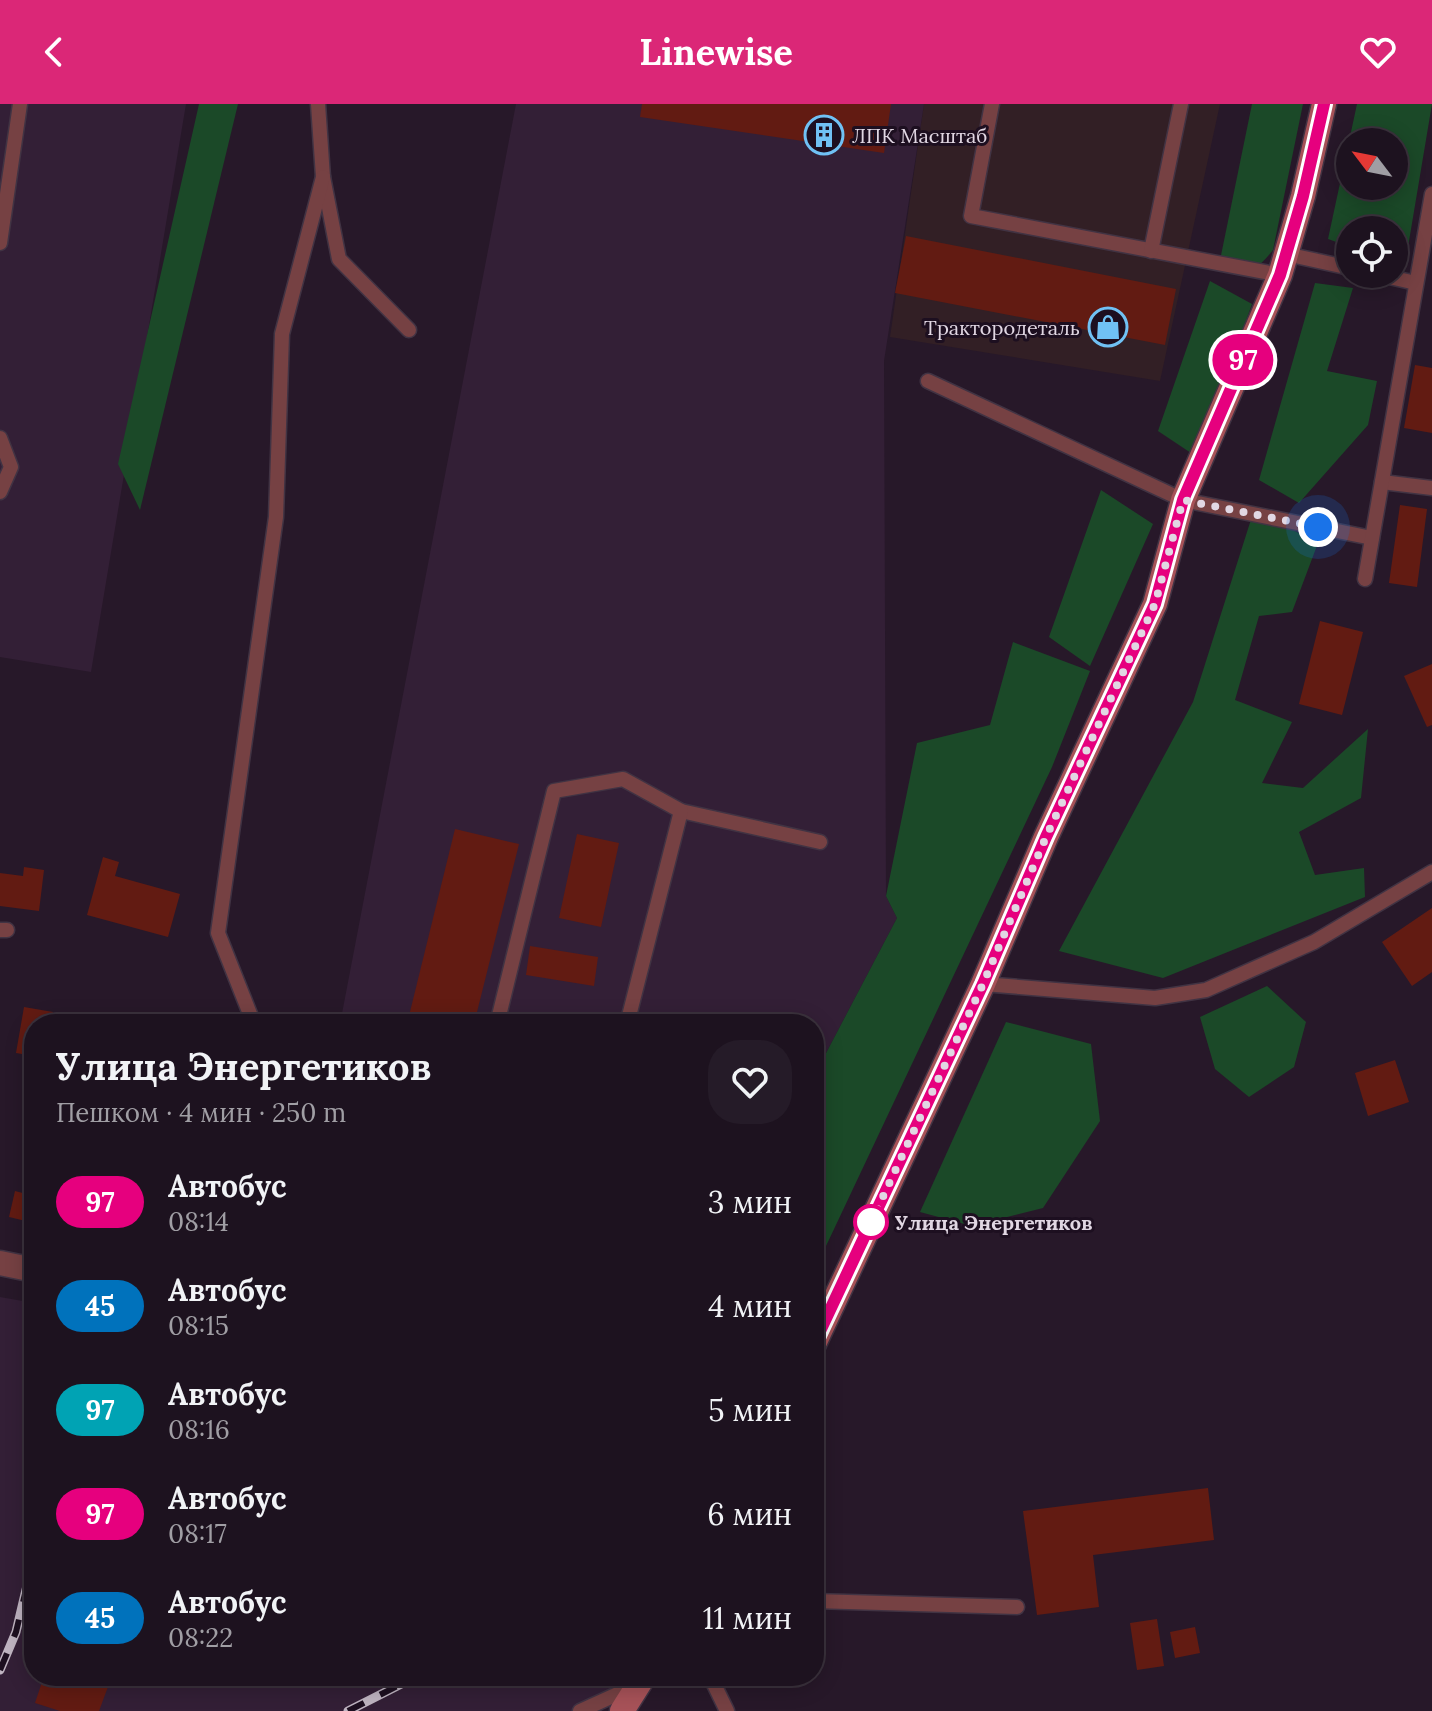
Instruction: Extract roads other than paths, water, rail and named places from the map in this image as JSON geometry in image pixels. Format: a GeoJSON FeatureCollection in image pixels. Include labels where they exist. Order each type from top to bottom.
{"type":"FeatureCollection","features":[{"type":"Feature","properties":{"kind":"street"},"geometry":{"type":"LineString","coordinates":[[824,1323],[983,984],[1046,837],[1155,604],[1183,500],[1283,264],[1324,104]]}},
{"type":"Feature","properties":{"kind":"street"},"geometry":{"type":"LineString","coordinates":[[0,1263],[24,1268]]}},
{"type":"Feature","properties":{"kind":"street"},"geometry":{"type":"LineString","coordinates":[[622,1711],[638,1686]]}},
{"type":"Feature","properties":{"kind":"lane"},"geometry":{"type":"LineString","coordinates":[[0,243],[20,104]]}},
{"type":"Feature","properties":{"kind":"lane"},"geometry":{"type":"LineString","coordinates":[[318,104],[323,177],[339,259],[409,330]]}},
{"type":"Feature","properties":{"kind":"lane"},"geometry":{"type":"LineString","coordinates":[[992,104],[971,216],[1151,251],[1336,267]]}},
{"type":"Feature","properties":{"kind":"lane"},"geometry":{"type":"LineString","coordinates":[[1151,251],[1181,104]]}},
{"type":"Feature","properties":{"kind":"lane"},"geometry":{"type":"LineString","coordinates":[[250,1014],[218,933],[276,517],[282,334],[323,177]]}},
{"type":"Feature","properties":{"kind":"lane"},"geometry":{"type":"LineString","coordinates":[[1365,579],[1432,194]]}},
{"type":"Feature","properties":{"kind":"lane"},"geometry":{"type":"LineString","coordinates":[[1408,281],[1416,283]]}},
{"type":"Feature","properties":{"kind":"lane"},"geometry":{"type":"LineString","coordinates":[[928,381],[1183,500],[1372,538]]}},
{"type":"Feature","properties":{"kind":"lane"},"geometry":{"type":"LineString","coordinates":[[0,438],[11,467],[0,492]]}},
{"type":"Feature","properties":{"kind":"lane"},"geometry":{"type":"LineString","coordinates":[[1382,482],[1432,488]]}},
{"type":"Feature","properties":{"kind":"lane"},"geometry":{"type":"LineString","coordinates":[[499,1014],[554,791],[623,779],[681,811],[820,842]]}},
{"type":"Feature","properties":{"kind":"lane"},"geometry":{"type":"LineString","coordinates":[[630,1014],[681,811]]}},
{"type":"Feature","properties":{"kind":"lane"},"geometry":{"type":"LineString","coordinates":[[983,984],[1155,998],[1206,990],[1314,942],[1432,872]]}},
{"type":"Feature","properties":{"kind":"lane"},"geometry":{"type":"LineString","coordinates":[[824,1601],[1017,1607]]}},
{"type":"Feature","properties":{"kind":"lane"},"geometry":{"type":"LineString","coordinates":[[580,1711],[630,1686]]}},
{"type":"Feature","properties":{"kind":"lane"},"geometry":{"type":"LineString","coordinates":[[718,1686],[727,1711]]}},
{"type":"Feature","properties":{"kind":"railway"},"geometry":{"type":"LineString","coordinates":[[0,1670],[16,1632],[24,1598]]}},
{"type":"Feature","properties":{"kind":"railway"},"geometry":{"type":"LineString","coordinates":[[348,1711],[397,1686]]}},
{"type":"Feature","properties":{"kind":"place","name":"ЛПК Масштаб"},"geometry":{"type":"Point","coordinates":[824,135]}},
{"type":"Feature","properties":{"kind":"place","name":"Трактородеталь"},"geometry":{"type":"Point","coordinates":[1108,327]}},
{"type":"Feature","properties":{"kind":"place","name":"Улица Энергетиков"},"geometry":{"type":"Point","coordinates":[871,1222]}}]}
